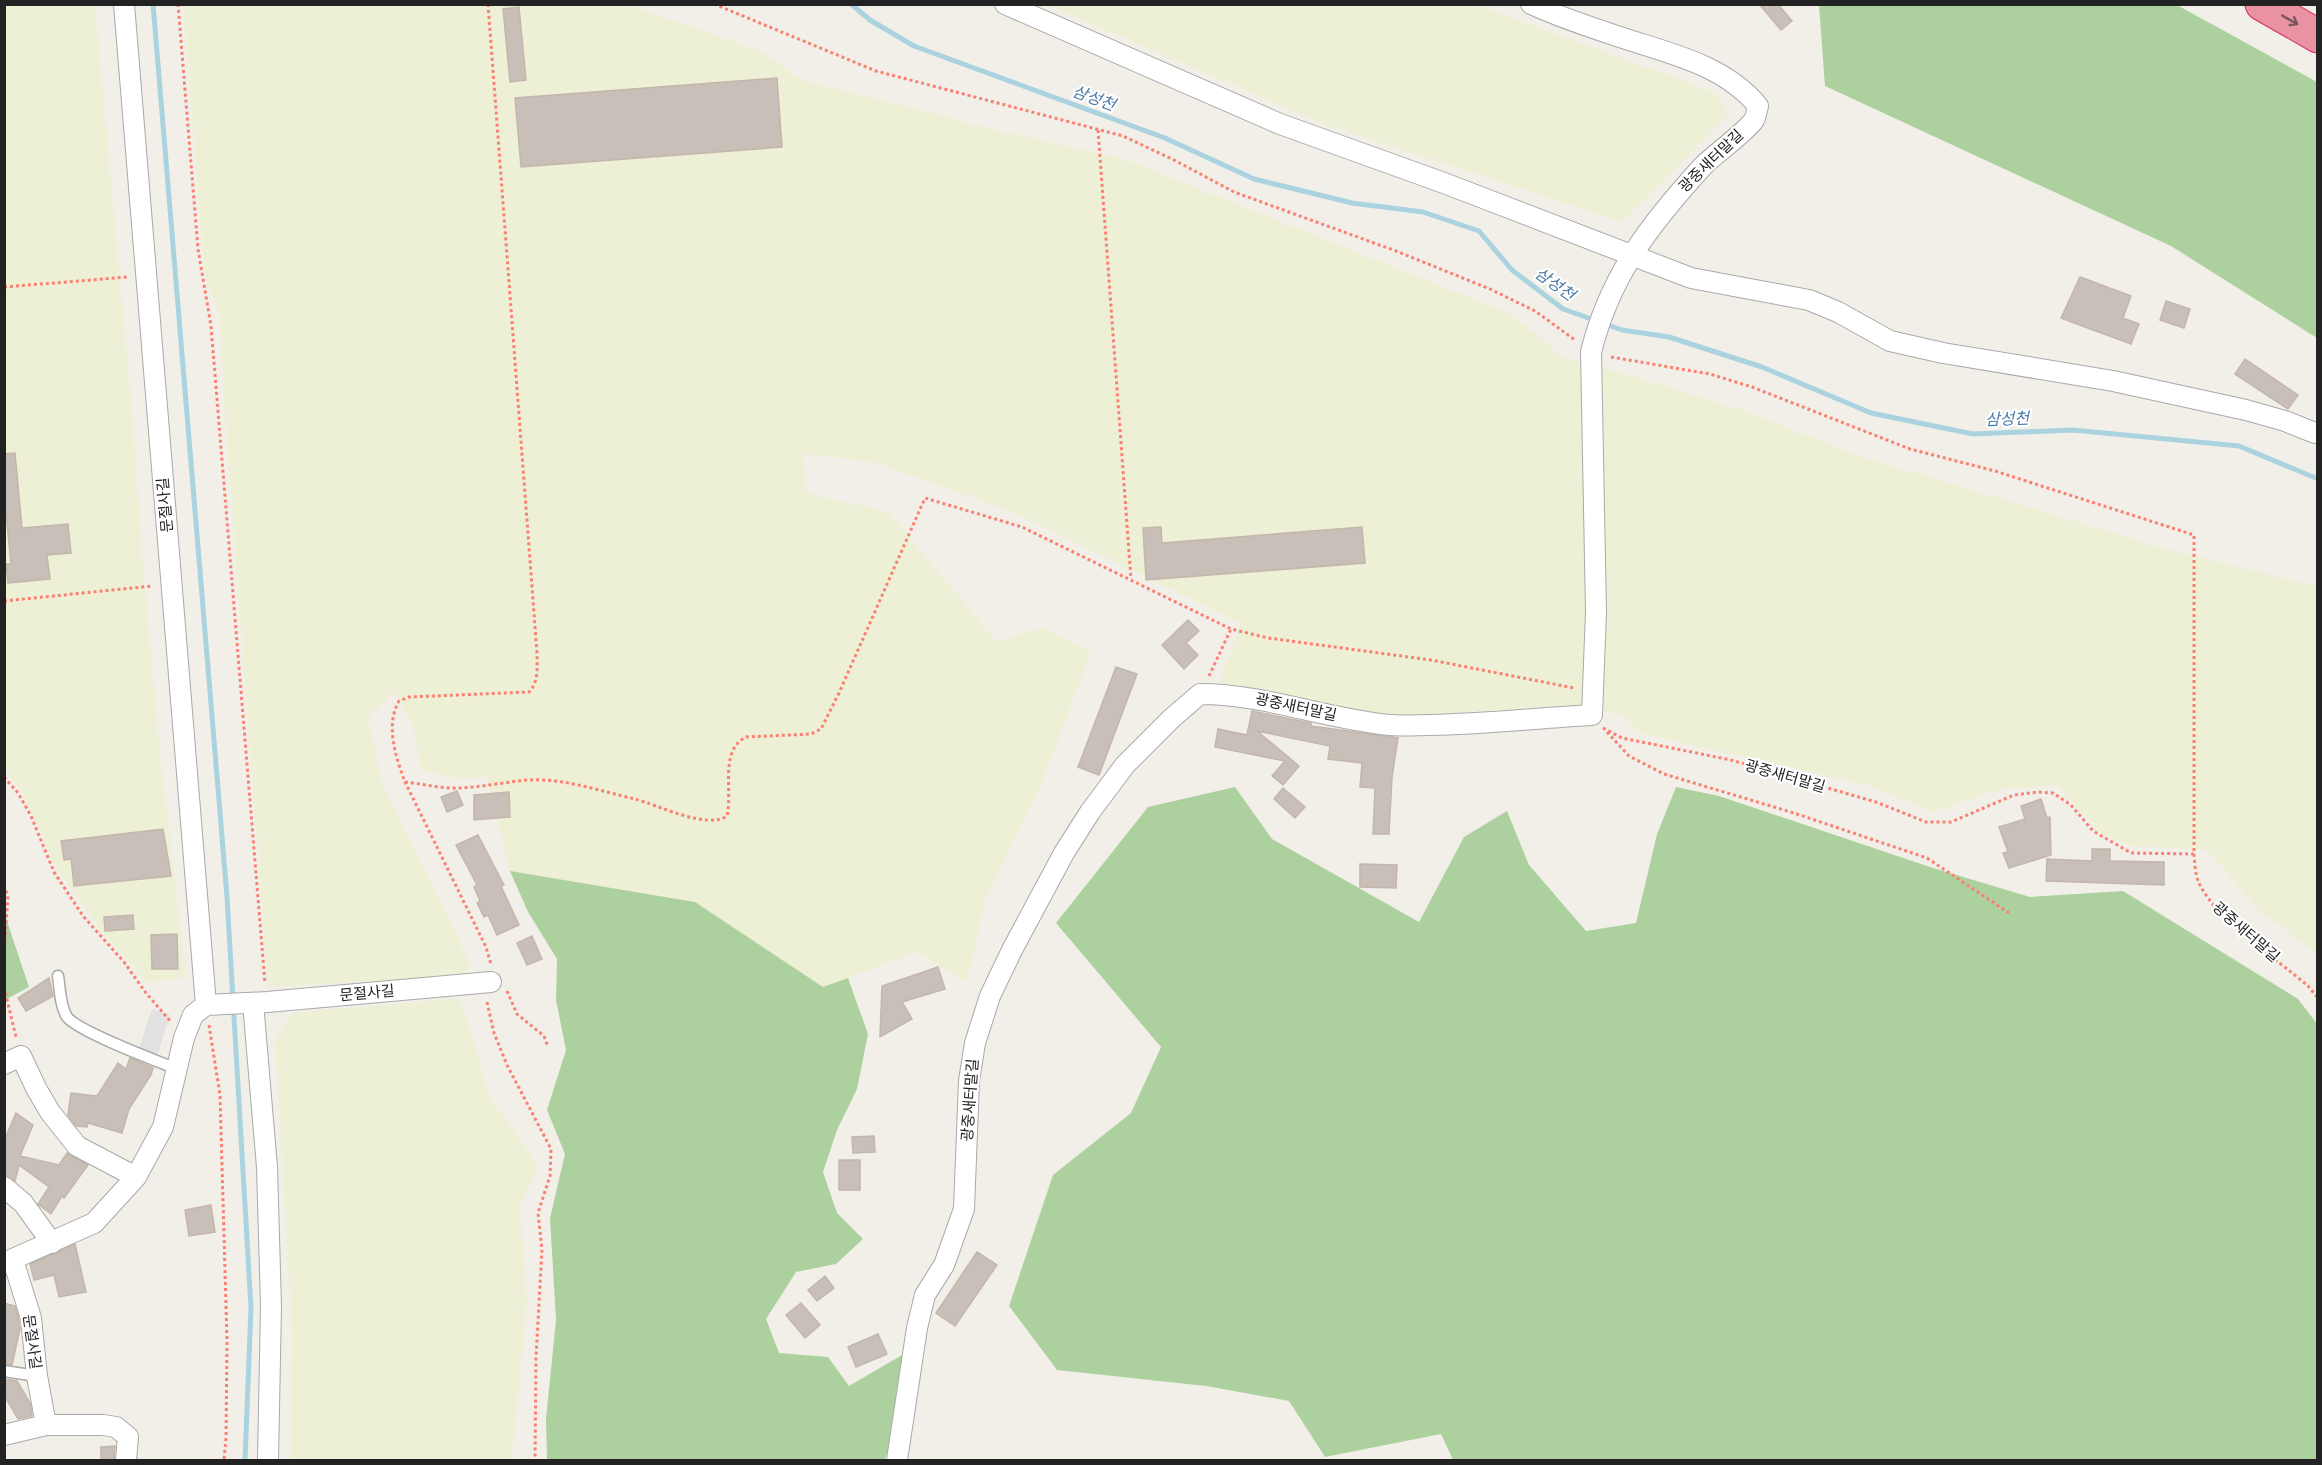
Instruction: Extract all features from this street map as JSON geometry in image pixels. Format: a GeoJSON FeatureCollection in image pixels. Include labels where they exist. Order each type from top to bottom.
{"type":"FeatureCollection","features":[{"type":"Feature","properties":{"kind":"highway"},"geometry":{"type":"LineString","coordinates":[[2262,4],[2318,36]]}},
{"type":"Feature","properties":{"kind":"street","name":"문절사길"},"geometry":{"type":"LineString","coordinates":[[124,4],[140,183],[145,276],[211,1005]]}},
{"type":"Feature","properties":{"kind":"street"},"geometry":{"type":"LineString","coordinates":[[1005,4],[1280,124],[1444,183],[1625,265],[1809,300],[1838,312],[1890,341],[1943,353],[2113,381],[2246,410],[2285,421],[2315,434]]}},
{"type":"Feature","properties":{"kind":"street","name":"광중새터말길"},"geometry":{"type":"LineString","coordinates":[[1531,4],[1556,15],[1684,57],[1718,73],[1745,90],[1758,106],[1754,120],[1707,162],[1675,197],[1625,265]]}},
{"type":"Feature","properties":{"kind":"street"},"geometry":{"type":"LineString","coordinates":[[1598,722],[1594,692],[1596,612],[1593,344],[1625,265]]}},
{"type":"Feature","properties":{"kind":"street","name":"광중새터말길"},"geometry":{"type":"LineString","coordinates":[[897,1461],[917,1328],[925,1295],[944,1265],[964,1209],[969,1081],[975,1043],[990,996],[1059,862],[1090,812],[1125,765],[1172,718],[1200,694],[1230,694],[1256,698],[1323,714],[1391,725],[1598,722]]}},
{"type":"Feature","properties":{"kind":"street","name":"문절사길"},"geometry":{"type":"LineString","coordinates":[[46,1425],[37,1376],[31,1318],[9,1261],[94,1223],[136,1177],[163,1127],[184,1038],[193,1015],[211,1005],[254,1003],[492,979]]}},
{"type":"Feature","properties":{"kind":"street"},"geometry":{"type":"LineString","coordinates":[[254,1003],[267,1167],[271,1305],[268,1461]]}},
{"type":"Feature","properties":{"kind":"street"},"geometry":{"type":"LineString","coordinates":[[13,1060],[77,1146],[136,1177]]}},
{"type":"Feature","properties":{"kind":"street"},"geometry":{"type":"LineString","coordinates":[[4,1187],[23,1203],[52,1243]]}},
{"type":"Feature","properties":{"kind":"street"},"geometry":{"type":"LineString","coordinates":[[4,1436],[46,1425],[116,1427],[128,1437],[126,1461]]}},
{"type":"Feature","properties":{"kind":"lane"},"geometry":{"type":"LineString","coordinates":[[58,976],[61,1000],[68,1018],[115,1044],[177,1069]]}},
{"type":"Feature","properties":{"kind":"lane"},"geometry":{"type":"LineString","coordinates":[[4,1371],[37,1376]]}},
{"type":"Feature","properties":{"kind":"path"},"geometry":{"type":"LineString","coordinates":[[178,4],[198,249],[211,326],[254,1003]]}},
{"type":"Feature","properties":{"kind":"path"},"geometry":{"type":"LineString","coordinates":[[488,4],[537,677],[529,692],[409,697],[399,700],[395,708],[393,734],[397,760],[405,782],[486,947],[492,979],[510,994],[518,1014],[544,1036],[548,1047]]}},
{"type":"Feature","properties":{"kind":"path"},"geometry":{"type":"LineString","coordinates":[[714,4],[876,71],[1123,136],[1234,192],[1396,251],[1490,289],[1593,344]]}},
{"type":"Feature","properties":{"kind":"path"},"geometry":{"type":"LineString","coordinates":[[1098,130],[1131,579]]}},
{"type":"Feature","properties":{"kind":"path"},"geometry":{"type":"LineString","coordinates":[[4,287],[145,276]]}},
{"type":"Feature","properties":{"kind":"path","name":"광중새터말길"},"geometry":{"type":"LineString","coordinates":[[1593,344],[1752,387],[1910,449],[1995,471],[2194,535],[2194,854],[2198,883],[2207,898],[2233,923],[2308,986],[2318,998]]}},
{"type":"Feature","properties":{"kind":"path"},"geometry":{"type":"LineString","coordinates":[[405,782],[457,789],[528,780],[567,783],[654,804],[693,818],[710,821],[722,819],[727,816],[730,804],[729,764],[733,749],[738,742],[746,737],[811,734],[821,729],[925,498],[1022,527],[1231,629],[1268,638],[1431,660],[1594,692]]}},
{"type":"Feature","properties":{"kind":"path"},"geometry":{"type":"LineString","coordinates":[[4,601],[172,584]]}},
{"type":"Feature","properties":{"kind":"path"},"geometry":{"type":"LineString","coordinates":[[1200,694],[1231,629]]}},
{"type":"Feature","properties":{"kind":"path"},"geometry":{"type":"LineString","coordinates":[[1598,722],[1629,756],[1665,774],[1794,813],[1927,858],[2009,913]]}},
{"type":"Feature","properties":{"kind":"path","name":"광중새터말길"},"geometry":{"type":"LineString","coordinates":[[1598,722],[1622,738],[1731,760],[1876,802],[1926,822],[1950,822],[2014,795],[2053,793],[2071,805],[2093,831],[2131,853],[2194,854]]}},
{"type":"Feature","properties":{"kind":"path"},"geometry":{"type":"LineString","coordinates":[[4,777],[18,793],[31,816],[54,872],[82,916],[124,962],[146,993],[184,1038]]}},
{"type":"Feature","properties":{"kind":"path"},"geometry":{"type":"LineString","coordinates":[[4,885],[8,896],[4,953]]}},
{"type":"Feature","properties":{"kind":"path"},"geometry":{"type":"LineString","coordinates":[[492,979],[488,986],[487,1005],[494,1034],[507,1065],[551,1149],[550,1176],[538,1213],[542,1249],[536,1358],[535,1461]]}},
{"type":"Feature","properties":{"kind":"path"},"geometry":{"type":"LineString","coordinates":[[4,987],[13,1060]]}},
{"type":"Feature","properties":{"kind":"path"},"geometry":{"type":"LineString","coordinates":[[211,1005],[221,1106],[227,1341],[224,1461]]}},
{"type":"Feature","properties":{"kind":"green space"},"geometry":{"type":"Polygon","coordinates":[[[5,5],[95,5],[161,763],[186,977],[147,983],[100,929],[56,868],[22,792],[5,769],[5,5]]]}},
{"type":"Feature","properties":{"kind":"green space"},"geometry":{"type":"Polygon","coordinates":[[[183,5],[628,5],[761,51],[802,80],[1004,132],[1125,159],[1511,314],[1564,358],[1743,410],[1860,456],[2160,547],[2317,586],[2317,954],[2258,909],[2207,850],[2130,846],[2101,833],[2057,785],[2001,789],[1933,812],[1870,786],[1640,733],[1619,714],[1570,705],[1396,717],[1219,682],[1241,624],[1018,514],[874,462],[803,454],[807,493],[888,512],[997,642],[1043,628],[1091,652],[1044,777],[985,901],[967,982],[917,952],[823,987],[695,902],[510,871],[486,777],[461,779],[421,769],[413,725],[394,692],[368,718],[382,782],[470,964],[464,976],[268,987],[223,388],[220,314],[205,278],[183,5]]]}},
{"type":"Feature","properties":{"kind":"green space"},"geometry":{"type":"Polygon","coordinates":[[[1047,5],[1477,5],[1714,92],[1729,113],[1622,222],[1326,125],[1047,5]]]}},
{"type":"Feature","properties":{"kind":"green space"},"geometry":{"type":"Polygon","coordinates":[[[1819,5],[2177,5],[2317,82],[2317,338],[2171,246],[1825,86],[1819,5]]]}},
{"type":"Feature","properties":{"kind":"green space"},"geometry":{"type":"Polygon","coordinates":[[[1235,787],[1272,839],[1419,922],[1464,837],[1507,811],[1529,865],[1586,931],[1636,923],[1657,834],[1676,787],[1719,796],[1930,867],[2030,897],[2123,891],[2298,999],[2318,1025],[2317,1460],[1453,1460],[1441,1434],[1325,1457],[1289,1401],[1206,1386],[1057,1370],[1009,1306],[1053,1175],[1131,1113],[1161,1047],[1056,923],[1148,807],[1235,787]]]}},
{"type":"Feature","properties":{"kind":"green space"},"geometry":{"type":"Polygon","coordinates":[[[510,871],[695,902],[823,987],[848,978],[868,1034],[857,1089],[837,1130],[823,1172],[837,1213],[863,1239],[836,1264],[796,1272],[766,1319],[779,1353],[828,1357],[849,1386],[902,1355],[888,1452],[884,1460],[547,1460],[546,1419],[556,1320],[550,1218],[565,1154],[547,1110],[566,1050],[556,1000],[557,959],[528,912],[510,871]]]}},
{"type":"Feature","properties":{"kind":"green space"},"geometry":{"type":"Polygon","coordinates":[[[5,915],[29,987],[4,1000],[5,915]]]}},
{"type":"Feature","properties":{"kind":"green space"},"geometry":{"type":"Polygon","coordinates":[[[460,998],[490,1097],[539,1166],[520,1206],[527,1301],[512,1460],[291,1460],[292,1329],[275,1039],[293,1013],[460,998]]]}},
{"type":"Feature","properties":{"kind":"shaded area"},"geometry":{"type":"Polygon","coordinates":[[[152,1009],[170,1015],[157,1057],[138,1051],[152,1009]]]}},
{"type":"Feature","properties":{"kind":"building"},"geometry":{"type":"Polygon","coordinates":[[[1759,4],[1778,4],[1792,21],[1781,30],[1759,4]]]}},
{"type":"Feature","properties":{"kind":"building"},"geometry":{"type":"Polygon","coordinates":[[[519,7],[526,80],[510,82],[503,9],[519,7]]]}},
{"type":"Feature","properties":{"kind":"building"},"geometry":{"type":"Polygon","coordinates":[[[777,78],[782,147],[521,167],[515,98],[777,78]]]}},
{"type":"Feature","properties":{"kind":"building"},"geometry":{"type":"Polygon","coordinates":[[[2080,277],[2131,296],[2123,318],[2139,324],[2131,344],[2061,318],[2080,277]]]}},
{"type":"Feature","properties":{"kind":"building"},"geometry":{"type":"Polygon","coordinates":[[[2166,301],[2190,309],[2184,328],[2160,320],[2166,301]]]}},
{"type":"Feature","properties":{"kind":"building"},"geometry":{"type":"Polygon","coordinates":[[[2245,359],[2298,395],[2288,409],[2235,374],[2245,359]]]}},
{"type":"Feature","properties":{"kind":"building"},"geometry":{"type":"Polygon","coordinates":[[[15,453],[22,528],[68,524],[71,553],[47,555],[50,579],[8,583],[6,564],[11,564],[4,493],[4,454],[15,453]]]}},
{"type":"Feature","properties":{"kind":"building"},"geometry":{"type":"Polygon","coordinates":[[[1161,527],[1162,543],[1362,527],[1365,563],[1146,580],[1143,528],[1161,527]]]}},
{"type":"Feature","properties":{"kind":"building"},"geometry":{"type":"Polygon","coordinates":[[[1188,620],[1199,631],[1186,643],[1198,655],[1184,669],[1162,645],[1188,620]]]}},
{"type":"Feature","properties":{"kind":"building"},"geometry":{"type":"Polygon","coordinates":[[[1116,667],[1137,674],[1099,775],[1078,767],[1116,667]]]}},
{"type":"Feature","properties":{"kind":"building"},"geometry":{"type":"Polygon","coordinates":[[[1252,711],[1311,723],[1311,726],[1398,738],[1392,777],[1389,834],[1373,834],[1375,788],[1360,787],[1362,763],[1328,759],[1330,746],[1257,731],[1299,766],[1283,785],[1272,776],[1285,761],[1215,747],[1218,729],[1247,735],[1252,711]]]}},
{"type":"Feature","properties":{"kind":"building"},"geometry":{"type":"Polygon","coordinates":[[[1283,788],[1305,807],[1295,818],[1274,799],[1283,788]]]}},
{"type":"Feature","properties":{"kind":"building"},"geometry":{"type":"Polygon","coordinates":[[[457,791],[463,805],[447,812],[441,797],[457,791]]]}},
{"type":"Feature","properties":{"kind":"building"},"geometry":{"type":"Polygon","coordinates":[[[509,792],[510,817],[474,820],[474,795],[509,792]]]}},
{"type":"Feature","properties":{"kind":"building"},"geometry":{"type":"Polygon","coordinates":[[[2041,799],[2047,818],[2050,817],[2051,855],[2009,868],[2003,853],[2008,852],[1999,827],[2025,819],[2021,806],[2041,799]]]}},
{"type":"Feature","properties":{"kind":"building"},"geometry":{"type":"Polygon","coordinates":[[[163,829],[171,876],[74,886],[71,859],[64,860],[61,841],[163,829]]]}},
{"type":"Feature","properties":{"kind":"building"},"geometry":{"type":"Polygon","coordinates":[[[478,835],[504,885],[501,886],[519,925],[497,935],[488,915],[484,917],[477,903],[480,901],[474,887],[477,885],[456,845],[478,835]]]}},
{"type":"Feature","properties":{"kind":"building"},"geometry":{"type":"Polygon","coordinates":[[[2092,849],[2110,849],[2110,861],[2164,862],[2164,885],[2046,881],[2047,859],[2092,861],[2092,849]]]}},
{"type":"Feature","properties":{"kind":"building"},"geometry":{"type":"Polygon","coordinates":[[[1360,864],[1397,865],[1396,888],[1360,887],[1360,864]]]}},
{"type":"Feature","properties":{"kind":"building"},"geometry":{"type":"Polygon","coordinates":[[[133,915],[134,929],[105,931],[104,917],[133,915]]]}},
{"type":"Feature","properties":{"kind":"building"},"geometry":{"type":"Polygon","coordinates":[[[177,934],[178,969],[152,969],[151,935],[177,934]]]}},
{"type":"Feature","properties":{"kind":"building"},"geometry":{"type":"Polygon","coordinates":[[[532,936],[542,959],[527,965],[517,943],[532,936]]]}},
{"type":"Feature","properties":{"kind":"building"},"geometry":{"type":"Polygon","coordinates":[[[938,967],[945,989],[902,1002],[912,1019],[880,1037],[882,986],[938,967]]]}},
{"type":"Feature","properties":{"kind":"building"},"geometry":{"type":"Polygon","coordinates":[[[49,978],[53,996],[26,1011],[18,998],[49,978]]]}},
{"type":"Feature","properties":{"kind":"building"},"geometry":{"type":"Polygon","coordinates":[[[130,1058],[153,1068],[151,1075],[129,1109],[122,1133],[88,1123],[87,1127],[76,1126],[68,1115],[71,1093],[97,1096],[118,1063],[126,1069],[130,1058]]]}},
{"type":"Feature","properties":{"kind":"building"},"geometry":{"type":"Polygon","coordinates":[[[16,1113],[33,1125],[20,1156],[59,1165],[67,1153],[88,1165],[64,1198],[62,1196],[51,1214],[38,1204],[49,1187],[19,1165],[15,1181],[4,1175],[4,1141],[16,1113]]]}},
{"type":"Feature","properties":{"kind":"building"},"geometry":{"type":"Polygon","coordinates":[[[874,1136],[875,1152],[853,1153],[852,1137],[874,1136]]]}},
{"type":"Feature","properties":{"kind":"building"},"geometry":{"type":"Polygon","coordinates":[[[839,1160],[860,1160],[860,1190],[839,1190],[839,1160]]]}},
{"type":"Feature","properties":{"kind":"building"},"geometry":{"type":"Polygon","coordinates":[[[211,1205],[215,1232],[189,1236],[185,1210],[211,1205]]]}},
{"type":"Feature","properties":{"kind":"building"},"geometry":{"type":"Polygon","coordinates":[[[75,1244],[86,1292],[59,1297],[54,1275],[34,1280],[30,1264],[75,1244]]]}},
{"type":"Feature","properties":{"kind":"building"},"geometry":{"type":"Polygon","coordinates":[[[977,1252],[997,1265],[955,1326],[936,1313],[977,1252]]]}},
{"type":"Feature","properties":{"kind":"building"},"geometry":{"type":"Polygon","coordinates":[[[825,1276],[834,1288],[817,1301],[808,1290],[825,1276]]]}},
{"type":"Feature","properties":{"kind":"building"},"geometry":{"type":"Polygon","coordinates":[[[4,1303],[15,1306],[19,1320],[20,1329],[12,1365],[4,1364],[4,1303]]]}},
{"type":"Feature","properties":{"kind":"building"},"geometry":{"type":"Polygon","coordinates":[[[801,1303],[820,1325],[805,1338],[786,1315],[801,1303]]]}},
{"type":"Feature","properties":{"kind":"building"},"geometry":{"type":"Polygon","coordinates":[[[878,1334],[887,1354],[856,1367],[848,1347],[878,1334]]]}},
{"type":"Feature","properties":{"kind":"building"},"geometry":{"type":"Polygon","coordinates":[[[4,1379],[17,1381],[30,1403],[32,1416],[18,1419],[4,1395],[4,1379]]]}},
{"type":"Feature","properties":{"kind":"building"},"geometry":{"type":"Polygon","coordinates":[[[115,1446],[114,1461],[101,1461],[101,1447],[115,1446]]]}},
{"type":"Feature","properties":{"kind":"waterway"},"geometry":{"type":"LineString","coordinates":[[153,4],[227,897],[251,1308],[245,1460]]}},
{"type":"Feature","properties":{"kind":"waterway","name":"삼성천"},"geometry":{"type":"LineString","coordinates":[[851,4],[870,20],[914,46],[1165,138],[1254,179],[1352,203],[1423,212],[1479,231],[1512,270],[1563,309],[1622,330],[1669,337],[1762,367],[1871,413],[1973,434],[2073,430],[2239,446],[2318,479]]}}]}
